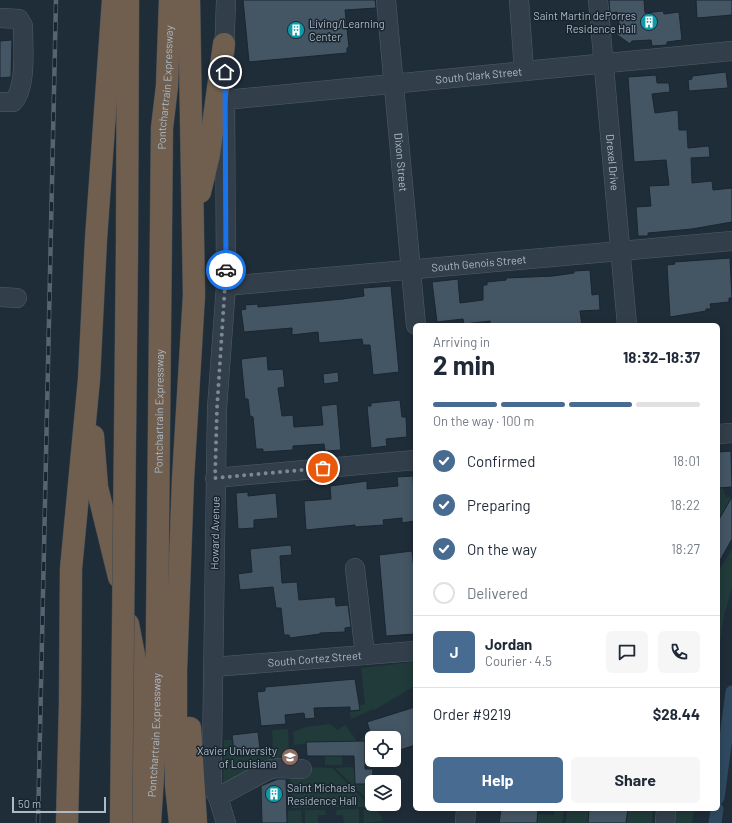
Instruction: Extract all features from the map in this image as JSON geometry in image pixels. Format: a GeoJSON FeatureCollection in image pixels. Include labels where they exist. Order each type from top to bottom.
{"type":"FeatureCollection","features":[{"type":"Feature","properties":{"kind":"highway"},"geometry":{"type":"LineString","coordinates":[[67,823],[71,569],[89,379],[96,231],[113,0]]}},
{"type":"Feature","properties":{"kind":"highway"},"geometry":{"type":"LineString","coordinates":[[121,823],[128,0]]}},
{"type":"Feature","properties":{"kind":"highway","name":"Pontchartrain Expressway"},"geometry":{"type":"LineString","coordinates":[[150,823],[156,730],[162,128],[167,86],[170,0]]}},
{"type":"Feature","properties":{"kind":"highway"},"geometry":{"type":"LineString","coordinates":[[180,823],[176,785],[176,678],[183,479],[194,295],[188,0]]}},
{"type":"Feature","properties":{"kind":"highway"},"geometry":{"type":"LineString","coordinates":[[193,224],[209,154],[224,44]]}},
{"type":"Feature","properties":{"kind":"highway"},"geometry":{"type":"LineString","coordinates":[[89,379],[97,486],[114,550],[135,660],[138,739],[132,823]]}},
{"type":"Feature","properties":{"kind":"highway"},"geometry":{"type":"LineString","coordinates":[[179,599],[188,661],[196,823]]}},
{"type":"Feature","properties":{"kind":"street","name":"Howard Avenue"},"geometry":{"type":"LineString","coordinates":[[226,0],[224,44],[226,286],[217,408],[212,755],[212,787],[218,797],[226,823]]}},
{"type":"Feature","properties":{"kind":"street","name":"Dixon Street"},"geometry":{"type":"LineString","coordinates":[[386,0],[416,323]]}},
{"type":"Feature","properties":{"kind":"street","name":"Drexel Drive"},"geometry":{"type":"LineString","coordinates":[[598,0],[627,323]]}},
{"type":"Feature","properties":{"kind":"street"},"geometry":{"type":"LineString","coordinates":[[519,4],[524,71]]}},
{"type":"Feature","properties":{"kind":"street"},"geometry":{"type":"LineString","coordinates":[[0,18],[19,19],[23,26],[22,86],[18,97],[12,102],[0,102]]}},
{"type":"Feature","properties":{"kind":"street","name":"South Clark Street"},"geometry":{"type":"LineString","coordinates":[[225,100],[732,51]]}},
{"type":"Feature","properties":{"kind":"street","name":"South Genois Street"},"geometry":{"type":"LineString","coordinates":[[226,286],[732,241]]}},
{"type":"Feature","properties":{"kind":"street"},"geometry":{"type":"LineString","coordinates":[[720,434],[732,433]]}},
{"type":"Feature","properties":{"kind":"street"},"geometry":{"type":"LineString","coordinates":[[215,478],[413,460]]}},
{"type":"Feature","properties":{"kind":"street"},"geometry":{"type":"LineString","coordinates":[[355,568],[365,655]]}},
{"type":"Feature","properties":{"kind":"street","name":"South Cortez Street"},"geometry":{"type":"LineString","coordinates":[[213,667],[413,651]]}},
{"type":"Feature","properties":{"kind":"street"},"geometry":{"type":"LineString","coordinates":[[218,797],[268,770],[277,768],[302,769]]}},
{"type":"Feature","properties":{"kind":"street"},"geometry":{"type":"LineString","coordinates":[[465,823],[466,811]]}},
{"type":"Feature","properties":{"kind":"street"},"geometry":{"type":"LineString","coordinates":[[665,823],[666,811]]}},
{"type":"Feature","properties":{"kind":"green space"},"geometry":{"type":"Polygon","coordinates":[[[720,488],[723,488],[726,497],[732,497],[732,511],[723,512],[720,517],[720,488]]]}},
{"type":"Feature","properties":{"kind":"green space"},"geometry":{"type":"Polygon","coordinates":[[[732,549],[732,588],[724,616],[720,643],[720,569],[732,549]]]}},
{"type":"Feature","properties":{"kind":"green space"},"geometry":{"type":"Polygon","coordinates":[[[413,662],[413,687],[374,710],[372,709],[351,719],[350,712],[360,711],[360,705],[365,704],[361,668],[413,662]]]}},
{"type":"Feature","properties":{"kind":"green space"},"geometry":{"type":"Polygon","coordinates":[[[330,724],[337,730],[345,725],[357,741],[327,741],[294,745],[293,732],[306,727],[330,724]]]}},
{"type":"Feature","properties":{"kind":"green space"},"geometry":{"type":"Polygon","coordinates":[[[288,729],[289,755],[225,789],[223,788],[224,740],[231,740],[234,751],[272,747],[272,730],[288,729]]]}},
{"type":"Feature","properties":{"kind":"green space"},"geometry":{"type":"Polygon","coordinates":[[[365,736],[365,741],[359,741],[365,736]]]}},
{"type":"Feature","properties":{"kind":"green space"},"geometry":{"type":"Polygon","coordinates":[[[365,755],[365,764],[356,765],[365,755]]]}},
{"type":"Feature","properties":{"kind":"green space"},"geometry":{"type":"Polygon","coordinates":[[[325,756],[342,756],[342,765],[325,765],[325,756]]]}},
{"type":"Feature","properties":{"kind":"green space"},"geometry":{"type":"Polygon","coordinates":[[[308,767],[332,768],[365,801],[365,807],[332,807],[332,805],[330,805],[329,807],[292,808],[290,774],[308,767]]]}},
{"type":"Feature","properties":{"kind":"green space"},"geometry":{"type":"Polygon","coordinates":[[[352,767],[365,778],[365,797],[335,768],[352,767]]]}},
{"type":"Feature","properties":{"kind":"green space"},"geometry":{"type":"Polygon","coordinates":[[[359,809],[359,823],[344,823],[343,815],[335,815],[337,810],[359,809]]]}},
{"type":"Feature","properties":{"kind":"green space"},"geometry":{"type":"Polygon","coordinates":[[[301,810],[302,823],[287,823],[288,811],[301,810]]]}},
{"type":"Feature","properties":{"kind":"green space"},"geometry":{"type":"Polygon","coordinates":[[[305,810],[325,810],[326,815],[318,815],[318,823],[305,823],[305,810]]]}},
{"type":"Feature","properties":{"kind":"green space"},"geometry":{"type":"Polygon","coordinates":[[[363,810],[376,811],[382,817],[382,821],[364,823],[363,810]]]}},
{"type":"Feature","properties":{"kind":"green space"},"geometry":{"type":"Polygon","coordinates":[[[554,811],[564,811],[562,823],[537,823],[538,814],[554,815],[554,811]]]}},
{"type":"Feature","properties":{"kind":"green space"},"geometry":{"type":"Polygon","coordinates":[[[567,811],[589,811],[588,823],[566,823],[567,811]]]}},
{"type":"Feature","properties":{"kind":"green space"},"geometry":{"type":"Polygon","coordinates":[[[628,811],[653,811],[652,823],[626,823],[628,811]]]}},
{"type":"Feature","properties":{"kind":"green space"},"geometry":{"type":"Polygon","coordinates":[[[674,811],[694,811],[692,823],[673,823],[674,811]]]}},
{"type":"Feature","properties":{"kind":"building","name":"Living/Learning Center"},"geometry":{"type":"Polygon","coordinates":[[[243,0],[375,0],[376,8],[345,10],[349,47],[347,48],[347,53],[249,62],[243,0]]]}},
{"type":"Feature","properties":{"kind":"building","name":"Saint Martin dePorres Residence Hall"},"geometry":{"type":"Polygon","coordinates":[[[609,0],[644,0],[645,13],[663,11],[664,14],[679,12],[682,40],[667,42],[667,45],[652,46],[651,40],[632,41],[630,44],[616,34],[620,29],[617,12],[610,13],[609,0]]]}},
{"type":"Feature","properties":{"kind":"building"},"geometry":{"type":"Polygon","coordinates":[[[696,0],[732,0],[732,15],[697,18],[696,0]]]}},
{"type":"Feature","properties":{"kind":"building"},"geometry":{"type":"Polygon","coordinates":[[[12,40],[11,77],[0,78],[0,41],[12,40]]]}},
{"type":"Feature","properties":{"kind":"building"},"geometry":{"type":"Polygon","coordinates":[[[726,72],[728,88],[689,91],[688,80],[692,79],[692,76],[726,72]]]}},
{"type":"Feature","properties":{"kind":"building"},"geometry":{"type":"Polygon","coordinates":[[[656,75],[657,83],[669,83],[670,92],[652,94],[655,113],[678,110],[679,130],[687,130],[688,148],[709,146],[710,157],[691,158],[692,183],[712,181],[713,190],[732,188],[732,222],[692,229],[648,233],[648,236],[638,236],[636,207],[651,206],[649,186],[669,185],[666,160],[634,162],[628,77],[656,75]]]}},
{"type":"Feature","properties":{"kind":"building"},"geometry":{"type":"Polygon","coordinates":[[[730,258],[732,298],[729,298],[729,302],[710,304],[711,309],[706,309],[706,311],[670,317],[667,265],[675,264],[674,262],[730,258]]]}},
{"type":"Feature","properties":{"kind":"building"},"geometry":{"type":"Polygon","coordinates":[[[590,270],[592,295],[599,294],[600,310],[580,311],[582,323],[490,323],[490,321],[464,323],[463,319],[437,322],[432,282],[458,279],[460,303],[483,300],[483,285],[487,285],[487,282],[506,280],[506,278],[553,276],[574,273],[574,271],[590,270]]]}},
{"type":"Feature","properties":{"kind":"building"},"geometry":{"type":"Polygon","coordinates":[[[391,286],[399,372],[373,375],[370,345],[363,345],[362,339],[319,343],[318,332],[292,335],[292,328],[244,332],[241,310],[246,309],[245,305],[258,304],[258,307],[343,299],[364,296],[363,288],[391,286]]]}},
{"type":"Feature","properties":{"kind":"building"},"geometry":{"type":"Polygon","coordinates":[[[267,356],[268,370],[283,369],[285,387],[278,388],[282,416],[293,415],[294,427],[323,425],[321,406],[337,404],[341,450],[325,451],[324,444],[293,446],[293,450],[263,452],[263,449],[256,449],[253,417],[250,416],[248,399],[245,399],[241,359],[267,356]]]}},
{"type":"Feature","properties":{"kind":"building"},"geometry":{"type":"Polygon","coordinates":[[[338,372],[339,382],[324,384],[323,374],[338,372]]]}},
{"type":"Feature","properties":{"kind":"building"},"geometry":{"type":"Polygon","coordinates":[[[400,400],[402,417],[406,417],[407,437],[386,439],[387,446],[371,448],[367,406],[371,406],[371,403],[400,400]]]}},
{"type":"Feature","properties":{"kind":"building"},"geometry":{"type":"Polygon","coordinates":[[[731,451],[732,487],[720,488],[720,452],[731,451]]]}},
{"type":"Feature","properties":{"kind":"building"},"geometry":{"type":"Polygon","coordinates":[[[413,476],[413,521],[402,523],[402,518],[383,520],[384,525],[355,527],[355,525],[306,530],[304,501],[331,499],[330,486],[367,481],[367,489],[398,486],[397,477],[413,476]]]}},
{"type":"Feature","properties":{"kind":"building"},"geometry":{"type":"Polygon","coordinates":[[[248,492],[248,496],[276,493],[278,518],[254,520],[254,528],[238,529],[236,493],[248,492]]]}},
{"type":"Feature","properties":{"kind":"building"},"geometry":{"type":"Polygon","coordinates":[[[732,497],[732,539],[720,560],[720,518],[732,497]]]}},
{"type":"Feature","properties":{"kind":"building"},"geometry":{"type":"Polygon","coordinates":[[[291,545],[292,555],[280,556],[282,583],[297,582],[299,600],[335,597],[336,606],[348,605],[351,627],[345,628],[345,632],[320,633],[290,638],[289,635],[284,635],[281,608],[276,608],[273,587],[240,590],[238,574],[252,572],[250,549],[291,545]]]}},
{"type":"Feature","properties":{"kind":"building"},"geometry":{"type":"Polygon","coordinates":[[[412,551],[413,634],[386,636],[379,555],[412,551]]]}},
{"type":"Feature","properties":{"kind":"building"},"geometry":{"type":"Polygon","coordinates":[[[355,679],[360,710],[350,711],[350,707],[314,708],[315,718],[305,719],[304,713],[285,715],[286,724],[261,726],[257,692],[265,691],[265,687],[355,679]]]}},
{"type":"Feature","properties":{"kind":"building"},"geometry":{"type":"Polygon","coordinates":[[[413,708],[413,746],[401,750],[401,731],[370,731],[367,722],[413,708]]]}},
{"type":"Feature","properties":{"kind":"building"},"geometry":{"type":"Polygon","coordinates":[[[258,732],[260,749],[234,751],[232,735],[258,732]]]}},
{"type":"Feature","properties":{"kind":"building"},"geometry":{"type":"Polygon","coordinates":[[[365,741],[365,769],[373,769],[373,775],[365,775],[365,784],[355,784],[354,756],[307,756],[306,742],[365,741]]]}},
{"type":"Feature","properties":{"kind":"building","name":"Saint Michaels Residence Hall"},"geometry":{"type":"Polygon","coordinates":[[[278,779],[286,779],[287,823],[262,823],[261,786],[278,779]]]}},
{"type":"Feature","properties":{"kind":"building"},"geometry":{"type":"Polygon","coordinates":[[[501,811],[538,811],[537,823],[499,823],[501,811]]]}},
{"type":"Feature","properties":{"kind":"building"},"geometry":{"type":"Polygon","coordinates":[[[589,811],[628,811],[626,823],[588,823],[589,811]]]}},
{"type":"Feature","properties":{"kind":"waterway"},"geometry":{"type":"LineString","coordinates":[[720,783],[732,692]]}},
{"type":"Feature","properties":{"kind":"waterway"},"geometry":{"type":"LineString","coordinates":[[715,823],[717,811]]}},
{"type":"Feature","properties":{"kind":"railway"},"geometry":{"type":"LineString","coordinates":[[38,823],[56,0]]}},
{"type":"Feature","properties":{"kind":"way so far"},"geometry":{"type":"LineString","coordinates":[[226,270],[217,408],[215,478],[323,468]]}},
{"type":"Feature","properties":{"kind":"place","name":"Saint Martin dePorres Residence Hall"},"geometry":{"type":"Point","coordinates":[649,22]}},
{"type":"Feature","properties":{"kind":"place","name":"Living/Learning Center"},"geometry":{"type":"Point","coordinates":[296,30]}},
{"type":"Feature","properties":{"kind":"place","name":"Xavier University of Louisiana"},"geometry":{"type":"Point","coordinates":[290,757]}},
{"type":"Feature","properties":{"kind":"place","name":"Saint Michaels Residence Hall"},"geometry":{"type":"Point","coordinates":[274,794]}},
{"type":"Feature","properties":{"kind":"route"},"geometry":{"type":"LineString","coordinates":[[225,72],[226,270]]}}]}
